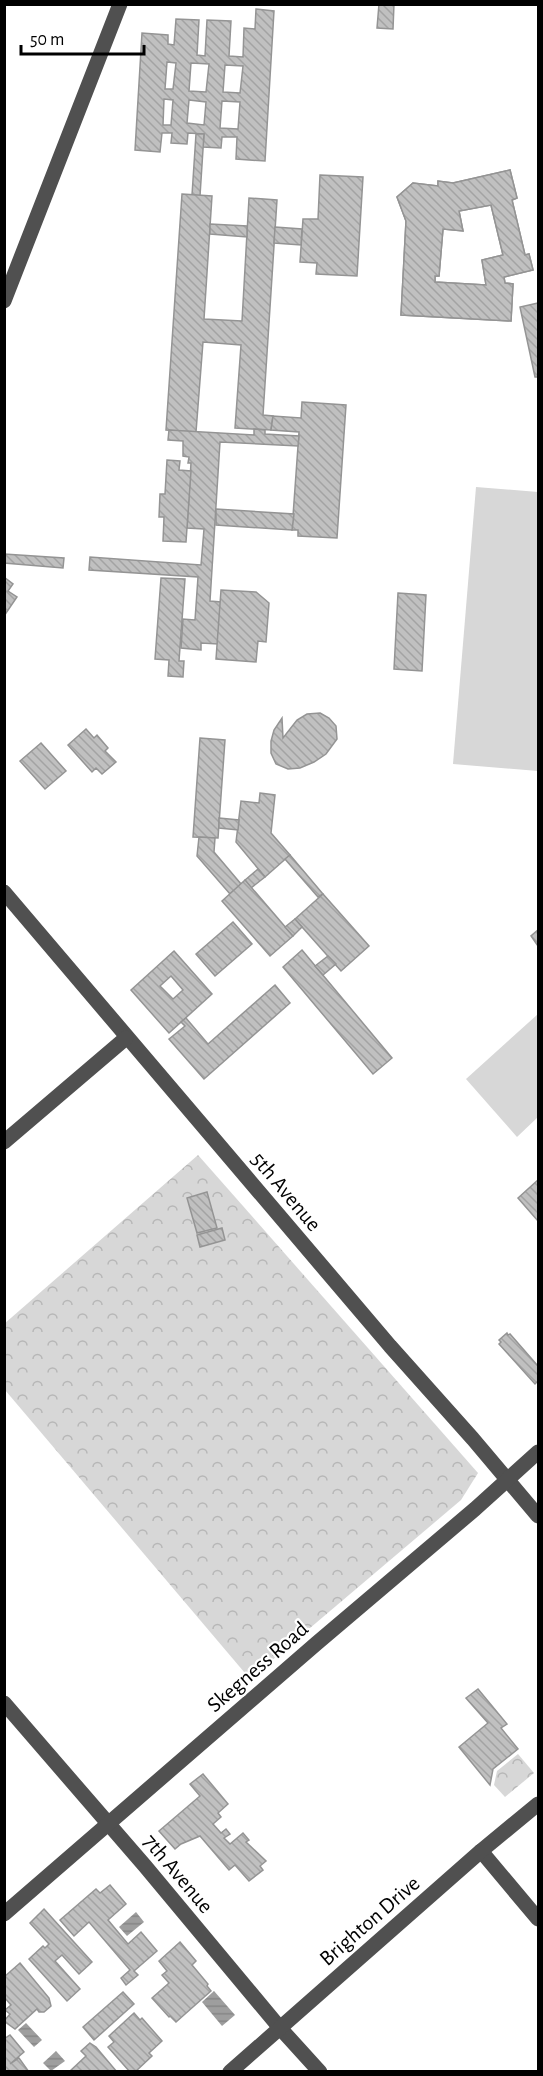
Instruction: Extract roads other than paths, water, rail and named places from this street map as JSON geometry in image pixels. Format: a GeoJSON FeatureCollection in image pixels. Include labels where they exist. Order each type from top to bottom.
{"type":"FeatureCollection","features":[{"type":"Feature","properties":{"kind":"street"},"geometry":{"type":"LineString","coordinates":[[4,301],[120,4]]}},
{"type":"Feature","properties":{"kind":"street","name":"5th Avenue"},"geometry":{"type":"LineString","coordinates":[[4,892],[59,955],[126,1038],[538,1516]]}},
{"type":"Feature","properties":{"kind":"street"},"geometry":{"type":"LineString","coordinates":[[4,1142],[126,1038]]}},
{"type":"Feature","properties":{"kind":"street","name":"Skegness Road"},"geometry":{"type":"LineString","coordinates":[[4,1914],[475,1509],[538,1452]]}},
{"type":"Feature","properties":{"kind":"street","name":"7th Avenue"},"geometry":{"type":"LineString","coordinates":[[4,1703],[320,2072]]}},
{"type":"Feature","properties":{"kind":"street","name":"Brighton Drive"},"geometry":{"type":"LineString","coordinates":[[230,2072],[481,1851],[538,1804]]}},
{"type":"Feature","properties":{"kind":"street"},"geometry":{"type":"LineString","coordinates":[[481,1851],[538,1919]]}}]}
